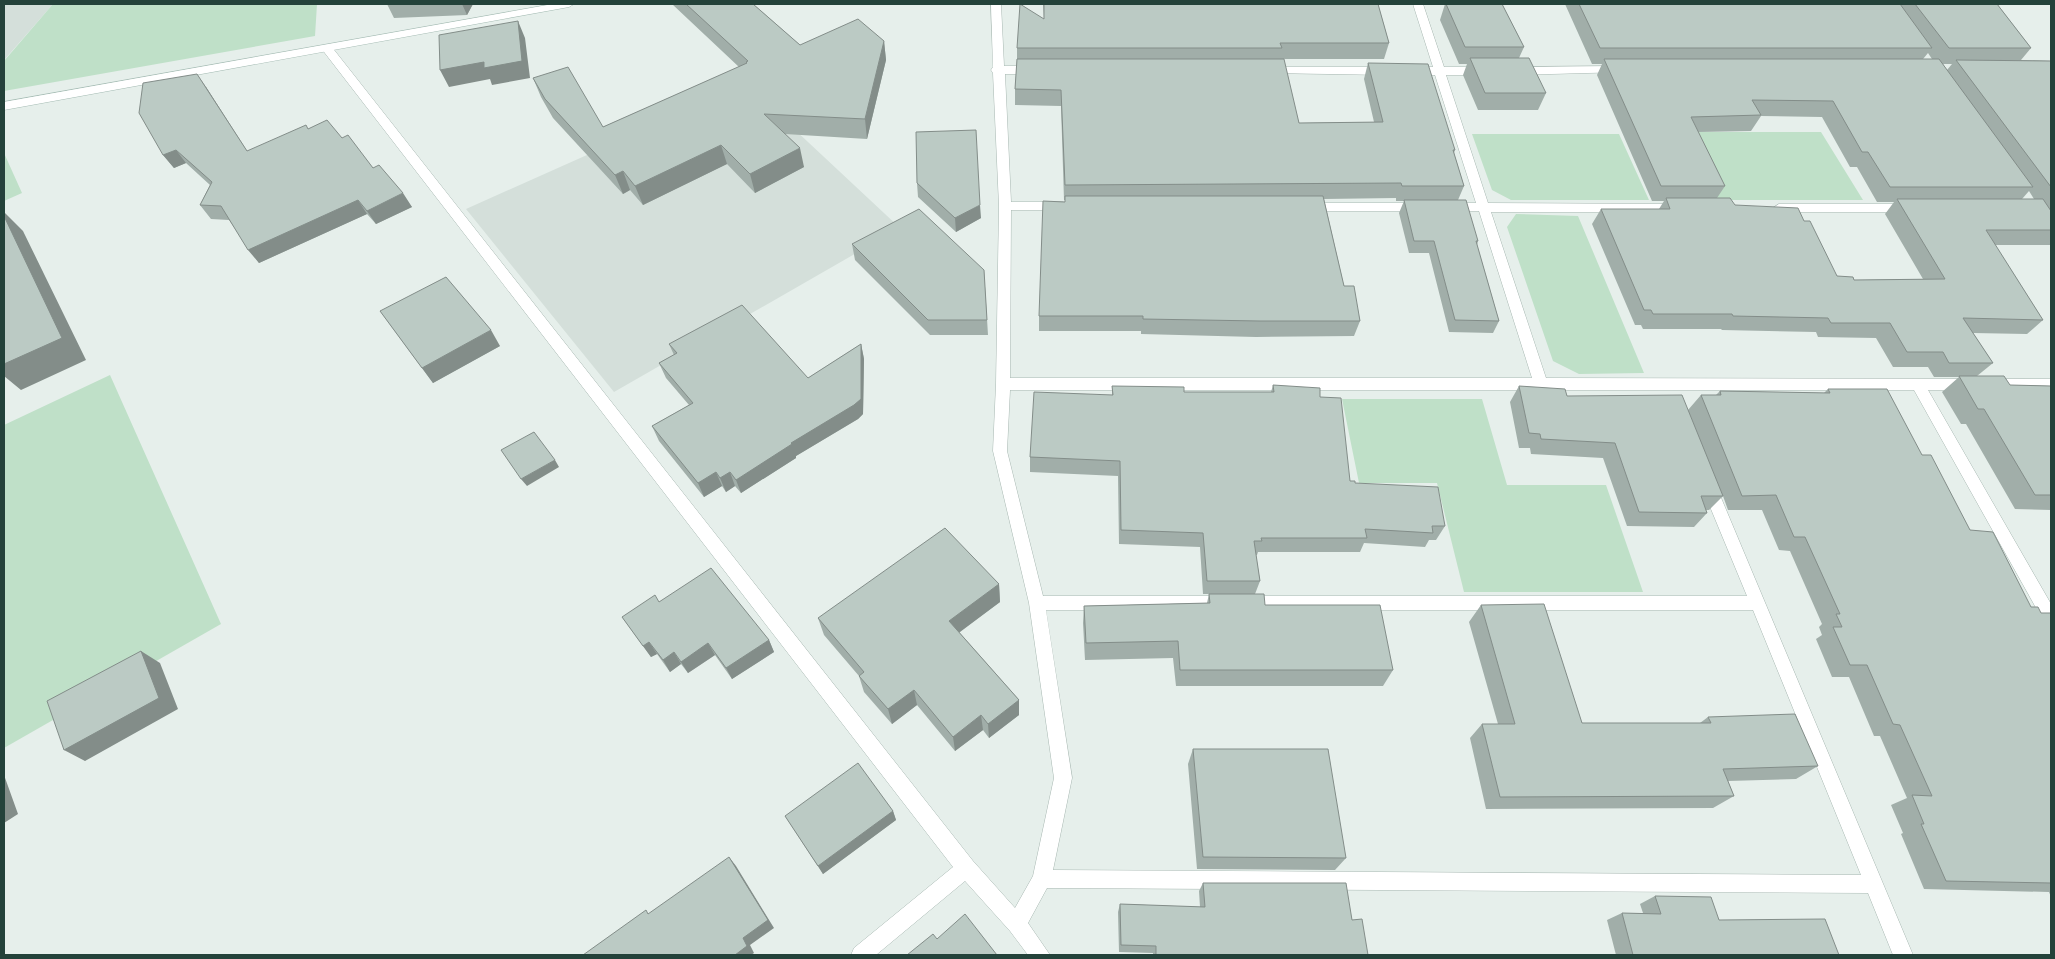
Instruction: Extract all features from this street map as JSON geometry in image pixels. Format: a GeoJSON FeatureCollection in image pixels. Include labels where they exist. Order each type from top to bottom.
{"type":"FeatureCollection","features":[{"type":"Feature","properties":{"kind":"street"},"geometry":{"type":"LineString","coordinates":[[4,106],[569,4]]}},
{"type":"Feature","properties":{"kind":"street"},"geometry":{"type":"LineString","coordinates":[[996,4],[1005,206],[1003,384],[1000,451],[1037,603],[1063,778],[1042,879],[1017,924]]}},
{"type":"Feature","properties":{"kind":"street"},"geometry":{"type":"LineString","coordinates":[[1418,4],[1541,385]]}},
{"type":"Feature","properties":{"kind":"street"},"geometry":{"type":"LineString","coordinates":[[327,48],[966,868],[1017,924],[1040,955]]}},
{"type":"Feature","properties":{"kind":"street"},"geometry":{"type":"LineString","coordinates":[[998,70],[1047,70]]}},
{"type":"Feature","properties":{"kind":"street"},"geometry":{"type":"LineString","coordinates":[[1253,70],[1627,70]]}},
{"type":"Feature","properties":{"kind":"street"},"geometry":{"type":"LineString","coordinates":[[1005,206],[1074,206]]}},
{"type":"Feature","properties":{"kind":"street"},"geometry":{"type":"LineString","coordinates":[[1294,206],[1693,208]]}},
{"type":"Feature","properties":{"kind":"street"},"geometry":{"type":"LineString","coordinates":[[1763,208],[1923,208]]}},
{"type":"Feature","properties":{"kind":"street"},"geometry":{"type":"LineString","coordinates":[[1668,383],[1676,402]]}},
{"type":"Feature","properties":{"kind":"street"},"geometry":{"type":"LineString","coordinates":[[1003,384],[2051,384]]}},
{"type":"Feature","properties":{"kind":"street"},"geometry":{"type":"LineString","coordinates":[[1918,384],[2051,619]]}},
{"type":"Feature","properties":{"kind":"street"},"geometry":{"type":"LineString","coordinates":[[1701,466],[1903,955]]}},
{"type":"Feature","properties":{"kind":"street"},"geometry":{"type":"LineString","coordinates":[[1037,603],[1756,603]]}},
{"type":"Feature","properties":{"kind":"street"},"geometry":{"type":"LineString","coordinates":[[861,955],[966,868]]}},
{"type":"Feature","properties":{"kind":"street"},"geometry":{"type":"LineString","coordinates":[[1042,879],[1874,884]]}},
{"type":"Feature","properties":{"kind":"shaded area"},"geometry":{"type":"Polygon","coordinates":[[[4,4],[53,4],[5,59],[4,59],[4,4]]]}},
{"type":"Feature","properties":{"kind":"shaded area"},"geometry":{"type":"Polygon","coordinates":[[[746,84],[900,228],[614,392],[466,209],[746,84]]]}},
{"type":"Feature","properties":{"kind":"green space"},"geometry":{"type":"Polygon","coordinates":[[[53,4],[317,4],[315,36],[4,91],[4,61],[53,4]]]}},
{"type":"Feature","properties":{"kind":"green space"},"geometry":{"type":"Polygon","coordinates":[[[1684,132],[1821,132],[1863,200],[1718,200],[1684,132]]]}},
{"type":"Feature","properties":{"kind":"green space"},"geometry":{"type":"Polygon","coordinates":[[[1472,134],[1619,134],[1649,200],[1511,200],[1492,190],[1472,134]]]}},
{"type":"Feature","properties":{"kind":"green space"},"geometry":{"type":"Polygon","coordinates":[[[4,153],[22,193],[4,201],[4,153]]]}},
{"type":"Feature","properties":{"kind":"green space"},"geometry":{"type":"Polygon","coordinates":[[[1516,214],[1578,216],[1644,373],[1579,374],[1553,361],[1507,227],[1516,214]]]}},
{"type":"Feature","properties":{"kind":"green space"},"geometry":{"type":"Polygon","coordinates":[[[110,375],[221,624],[4,748],[4,425],[110,375]]]}},
{"type":"Feature","properties":{"kind":"green space"},"geometry":{"type":"Polygon","coordinates":[[[1342,399],[1482,399],[1507,485],[1606,485],[1643,592],[1464,592],[1437,483],[1359,483],[1342,399]]]}},
{"type":"Feature","properties":{"kind":"building"},"geometry":{"type":"Polygon","coordinates":[[[686,4],[753,4],[800,45],[858,19],[884,41],[865,119],[764,114],[800,148],[750,174],[721,145],[635,186],[623,171],[615,175],[545,99],[533,78],[568,67],[603,127],[747,63],[748,61],[686,4]]]}},
{"type":"Feature","properties":{"kind":"building"},"geometry":{"type":"Polygon","coordinates":[[[1020,4],[1044,19],[1044,4],[1378,4],[1389,43],[1280,43],[1282,48],[1017,48],[1020,4]]]}},
{"type":"Feature","properties":{"kind":"building"},"geometry":{"type":"Polygon","coordinates":[[[1446,4],[1502,4],[1524,47],[1465,47],[1446,4]]]}},
{"type":"Feature","properties":{"kind":"building"},"geometry":{"type":"Polygon","coordinates":[[[1579,4],[1900,4],[1932,48],[1600,48],[1579,4]]]}},
{"type":"Feature","properties":{"kind":"building"},"geometry":{"type":"Polygon","coordinates":[[[1915,4],[1997,4],[2031,48],[1949,48],[1915,4]]]}},
{"type":"Feature","properties":{"kind":"building"},"geometry":{"type":"Polygon","coordinates":[[[518,21],[522,61],[484,68],[484,62],[440,70],[439,35],[518,21]]]}},
{"type":"Feature","properties":{"kind":"building"},"geometry":{"type":"Polygon","coordinates":[[[1470,58],[1529,58],[1546,93],[1485,93],[1470,58]]]}},
{"type":"Feature","properties":{"kind":"building"},"geometry":{"type":"Polygon","coordinates":[[[1017,59],[1284,59],[1299,123],[1383,122],[1368,63],[1428,64],[1455,150],[1453,150],[1464,186],[1402,186],[1401,183],[1065,185],[1061,90],[1015,89],[1017,59]]]}},
{"type":"Feature","properties":{"kind":"building"},"geometry":{"type":"Polygon","coordinates":[[[1604,59],[1939,59],[2033,187],[1890,187],[1868,152],[1862,152],[1833,101],[1752,100],[1761,115],[1691,117],[1725,186],[1661,186],[1604,59]]]}},
{"type":"Feature","properties":{"kind":"building"},"geometry":{"type":"Polygon","coordinates":[[[1956,60],[2051,61],[2051,187],[1956,60]]]}},
{"type":"Feature","properties":{"kind":"building"},"geometry":{"type":"Polygon","coordinates":[[[197,74],[247,151],[306,125],[308,129],[327,120],[342,138],[348,135],[373,168],[379,165],[403,193],[367,211],[358,200],[248,250],[221,206],[200,205],[212,182],[176,150],[163,155],[139,113],[143,83],[197,74]]]}},
{"type":"Feature","properties":{"kind":"building"},"geometry":{"type":"Polygon","coordinates":[[[976,130],[980,205],[955,218],[917,183],[916,132],[976,130]]]}},
{"type":"Feature","properties":{"kind":"building"},"geometry":{"type":"Polygon","coordinates":[[[1065,196],[1323,196],[1344,286],[1354,286],[1360,321],[1143,319],[1143,316],[1039,316],[1043,201],[1065,202],[1065,196]]]}},
{"type":"Feature","properties":{"kind":"building"},"geometry":{"type":"Polygon","coordinates":[[[1666,198],[1730,198],[1735,205],[1798,208],[1804,221],[1810,221],[1837,276],[1853,277],[1854,280],[1945,279],[1897,199],[2043,199],[2051,211],[2051,230],[1986,230],[2043,320],[1963,318],[1993,363],[1949,363],[1943,352],[1907,352],[1890,323],[1831,323],[1828,318],[1733,316],[1732,314],[1653,314],[1651,310],[1644,310],[1601,209],[1670,209],[1666,198]]]}},
{"type":"Feature","properties":{"kind":"building"},"geometry":{"type":"Polygon","coordinates":[[[1404,200],[1466,200],[1499,321],[1455,320],[1434,241],[1414,241],[1404,200]]]}},
{"type":"Feature","properties":{"kind":"building"},"geometry":{"type":"Polygon","coordinates":[[[919,209],[984,270],[987,320],[928,320],[852,244],[919,209]]]}},
{"type":"Feature","properties":{"kind":"building"},"geometry":{"type":"Polygon","coordinates":[[[4,216],[62,338],[4,364],[4,216]]]}},
{"type":"Feature","properties":{"kind":"building"},"geometry":{"type":"Polygon","coordinates":[[[446,277],[491,330],[422,368],[380,311],[446,277]]]}},
{"type":"Feature","properties":{"kind":"building"},"geometry":{"type":"Polygon","coordinates":[[[742,305],[808,378],[861,344],[861,399],[736,480],[730,472],[720,478],[716,472],[698,483],[652,426],[693,403],[659,363],[677,353],[669,344],[742,305]]]}},
{"type":"Feature","properties":{"kind":"building"},"geometry":{"type":"Polygon","coordinates":[[[1959,376],[2004,376],[2010,385],[2051,386],[2051,495],[2035,495],[1984,409],[1978,409],[1959,376]]]}},
{"type":"Feature","properties":{"kind":"building"},"geometry":{"type":"Polygon","coordinates":[[[1273,385],[1320,388],[1320,397],[1341,398],[1350,481],[1355,481],[1355,483],[1438,487],[1445,526],[1432,526],[1433,533],[1365,529],[1367,538],[1261,538],[1262,541],[1254,541],[1260,581],[1207,581],[1203,533],[1121,530],[1120,461],[1030,457],[1034,392],[1113,395],[1112,386],[1184,387],[1184,392],[1274,392],[1273,385]]]}},
{"type":"Feature","properties":{"kind":"building"},"geometry":{"type":"Polygon","coordinates":[[[1519,386],[1565,389],[1567,396],[1682,395],[1723,496],[1701,496],[1707,513],[1639,512],[1615,443],[1541,439],[1540,434],[1529,433],[1519,386]]]}},
{"type":"Feature","properties":{"kind":"building"},"geometry":{"type":"Polygon","coordinates":[[[1828,389],[1887,389],[1922,455],[1931,455],[1970,530],[1993,532],[2031,607],[2038,607],[2041,613],[2051,613],[2051,883],[1946,881],[1921,824],[1924,824],[1912,795],[1932,796],[1900,725],[1893,724],[1867,665],[1850,665],[1833,627],[1842,627],[1836,614],[1840,614],[1805,537],[1794,537],[1776,495],[1742,496],[1701,395],[1721,395],[1720,391],[1830,393],[1828,389]]]}},
{"type":"Feature","properties":{"kind":"building"},"geometry":{"type":"Polygon","coordinates":[[[534,432],[555,460],[521,479],[501,450],[534,432]]]}},
{"type":"Feature","properties":{"kind":"building"},"geometry":{"type":"Polygon","coordinates":[[[945,528],[999,584],[949,621],[1019,700],[988,724],[981,715],[953,737],[914,690],[888,709],[859,676],[864,672],[818,618],[945,528]]]}},
{"type":"Feature","properties":{"kind":"building"},"geometry":{"type":"Polygon","coordinates":[[[711,568],[769,640],[726,668],[708,643],[681,662],[674,652],[663,660],[649,642],[643,646],[622,617],[655,595],[659,602],[711,568]]]}},
{"type":"Feature","properties":{"kind":"building"},"geometry":{"type":"Polygon","coordinates":[[[1209,594],[1264,594],[1265,605],[1380,605],[1393,670],[1180,670],[1178,641],[1086,643],[1084,606],[1210,603],[1209,594]]]}},
{"type":"Feature","properties":{"kind":"building"},"geometry":{"type":"Polygon","coordinates":[[[1544,604],[1582,723],[1711,723],[1708,717],[1795,714],[1818,766],[1723,769],[1734,796],[1500,797],[1482,724],[1515,724],[1481,605],[1544,604]]]}},
{"type":"Feature","properties":{"kind":"building"},"geometry":{"type":"Polygon","coordinates":[[[141,651],[159,698],[64,750],[47,701],[141,651]]]}},
{"type":"Feature","properties":{"kind":"building"},"geometry":{"type":"Polygon","coordinates":[[[1193,749],[1328,749],[1346,858],[1203,857],[1193,749]]]}},
{"type":"Feature","properties":{"kind":"building"},"geometry":{"type":"Polygon","coordinates":[[[858,763],[893,811],[818,866],[785,816],[858,763]]]}},
{"type":"Feature","properties":{"kind":"building"},"geometry":{"type":"Polygon","coordinates":[[[729,857],[768,920],[743,938],[747,946],[735,955],[583,955],[646,910],[648,914],[729,857]]]}},
{"type":"Feature","properties":{"kind":"building"},"geometry":{"type":"Polygon","coordinates":[[[1203,883],[1346,883],[1352,920],[1362,919],[1368,955],[1156,955],[1156,946],[1121,945],[1120,904],[1205,907],[1203,883]]]}},
{"type":"Feature","properties":{"kind":"building"},"geometry":{"type":"Polygon","coordinates":[[[1655,896],[1711,897],[1719,920],[1825,919],[1839,955],[1633,955],[1622,913],[1661,914],[1655,896]]]}},
{"type":"Feature","properties":{"kind":"building"},"geometry":{"type":"Polygon","coordinates":[[[965,914],[997,955],[907,955],[933,934],[937,939],[965,914]]]}}]}
